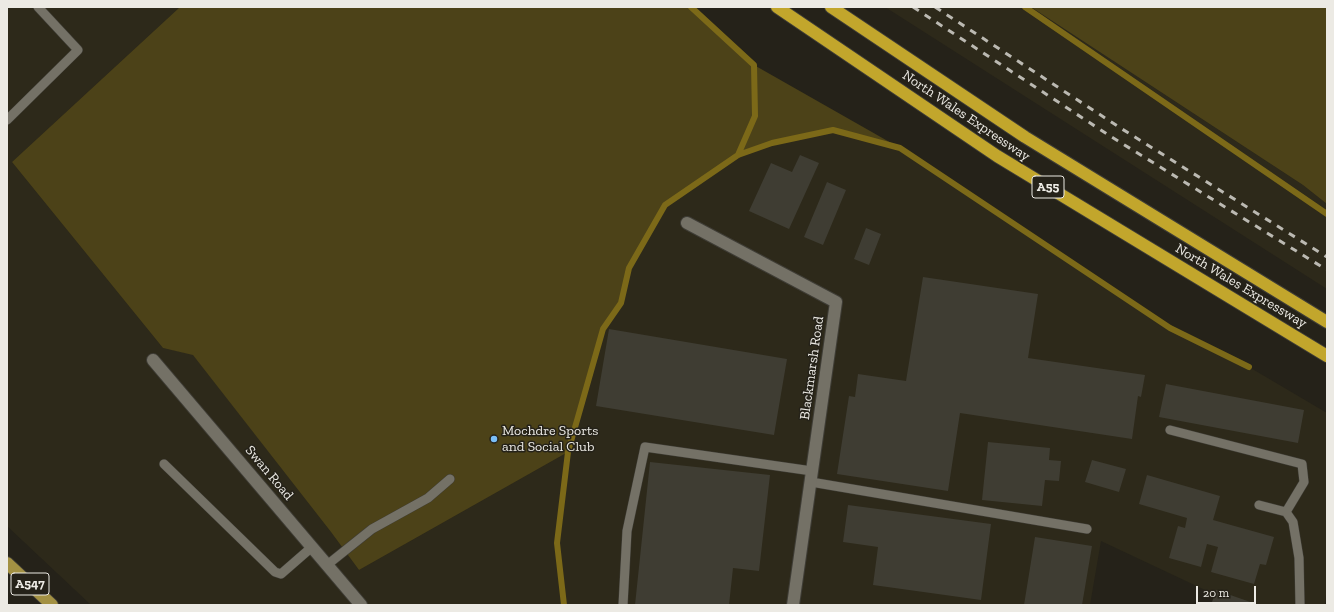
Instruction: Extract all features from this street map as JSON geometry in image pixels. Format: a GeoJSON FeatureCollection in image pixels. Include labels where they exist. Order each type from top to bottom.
{"type":"FeatureCollection","features":[{"type":"Feature","properties":{"kind":"highway","name":"North Wales Expressway"},"geometry":{"type":"LineString","coordinates":[[777,7],[997,156],[1327,356]]}},
{"type":"Feature","properties":{"kind":"highway","name":"North Wales Expressway"},"geometry":{"type":"LineString","coordinates":[[831,7],[1025,137],[1327,322]]}},
{"type":"Feature","properties":{"kind":"main road","name":"A547"},"geometry":{"type":"LineString","coordinates":[[7,563],[52,605]]}},
{"type":"Feature","properties":{"kind":"street","name":"Blackmarsh Road"},"geometry":{"type":"LineString","coordinates":[[687,223],[836,302],[794,605]]}},
{"type":"Feature","properties":{"kind":"street","name":"Swan Road"},"geometry":{"type":"LineString","coordinates":[[153,360],[361,605]]}},
{"type":"Feature","properties":{"kind":"lane"},"geometry":{"type":"LineString","coordinates":[[7,120],[78,50],[38,7]]}},
{"type":"Feature","properties":{"kind":"lane"},"geometry":{"type":"LineString","coordinates":[[1170,430],[1302,464],[1304,482],[1286,512]]}},
{"type":"Feature","properties":{"kind":"lane"},"geometry":{"type":"LineString","coordinates":[[623,605],[627,531],[645,447],[812,476],[1087,529]]}},
{"type":"Feature","properties":{"kind":"lane"},"geometry":{"type":"LineString","coordinates":[[164,464],[275,572],[281,574],[312,547]]}},
{"type":"Feature","properties":{"kind":"lane"},"geometry":{"type":"LineString","coordinates":[[327,565],[372,530],[428,498],[450,479]]}},
{"type":"Feature","properties":{"kind":"lane"},"geometry":{"type":"LineString","coordinates":[[1259,505],[1286,512],[1293,522],[1299,558],[1300,605]]}},
{"type":"Feature","properties":{"kind":"shaded area"},"geometry":{"type":"Polygon","coordinates":[[[7,7],[180,7],[12,162],[163,348],[193,354],[359,570],[568,452],[603,329],[621,303],[629,268],[665,205],[738,155],[772,143],[833,130],[900,148],[1170,328],[1249,367],[1327,413],[1327,585],[1325,605],[1237,605],[1101,541],[1090,605],[91,605],[7,526],[7,7]]]}},
{"type":"Feature","properties":{"kind":"shaded area"},"geometry":{"type":"Polygon","coordinates":[[[180,7],[691,7],[754,65],[900,148],[833,130],[772,143],[738,155],[665,205],[629,268],[621,303],[603,329],[568,452],[359,570],[193,355],[163,348],[12,162],[180,7]]]}},
{"type":"Feature","properties":{"kind":"shaded area"},"geometry":{"type":"Polygon","coordinates":[[[885,7],[1031,7],[1303,185],[1327,204],[1327,289],[885,7]]]}},
{"type":"Feature","properties":{"kind":"shaded area"},"geometry":{"type":"Polygon","coordinates":[[[1031,7],[1327,7],[1327,204],[1303,185],[1031,7]]]}},
{"type":"Feature","properties":{"kind":"building"},"geometry":{"type":"Polygon","coordinates":[[[800,155],[819,163],[789,229],[749,211],[771,163],[792,172],[800,155]]]}},
{"type":"Feature","properties":{"kind":"building"},"geometry":{"type":"Polygon","coordinates":[[[827,182],[846,190],[823,245],[804,237],[827,182]]]}},
{"type":"Feature","properties":{"kind":"building"},"geometry":{"type":"Polygon","coordinates":[[[866,228],[881,234],[869,265],[854,259],[866,228]]]}},
{"type":"Feature","properties":{"kind":"building"},"geometry":{"type":"Polygon","coordinates":[[[923,277],[1038,294],[1028,358],[1145,375],[1141,397],[1138,396],[1132,439],[960,413],[948,491],[837,474],[849,396],[855,397],[858,374],[906,381],[923,277]]]}},
{"type":"Feature","properties":{"kind":"building"},"geometry":{"type":"Polygon","coordinates":[[[609,329],[787,359],[774,435],[596,406],[609,329]]]}},
{"type":"Feature","properties":{"kind":"building"},"geometry":{"type":"Polygon","coordinates":[[[1166,384],[1304,410],[1298,443],[1159,417],[1166,384]]]}},
{"type":"Feature","properties":{"kind":"building"},"geometry":{"type":"Polygon","coordinates":[[[988,442],[1050,448],[1049,460],[1061,461],[1059,481],[1045,480],[1042,506],[982,500],[988,442]]]}},
{"type":"Feature","properties":{"kind":"building"},"geometry":{"type":"Polygon","coordinates":[[[1092,460],[1126,469],[1119,492],[1085,482],[1092,460]]]}},
{"type":"Feature","properties":{"kind":"building"},"geometry":{"type":"Polygon","coordinates":[[[650,462],[770,475],[759,571],[733,568],[729,605],[635,605],[650,462]]]}},
{"type":"Feature","properties":{"kind":"building"},"geometry":{"type":"Polygon","coordinates":[[[1147,475],[1220,496],[1213,520],[1274,537],[1266,565],[1260,564],[1254,584],[1211,572],[1218,547],[1207,544],[1201,567],[1169,558],[1178,526],[1185,528],[1187,518],[1139,504],[1147,475]]]}},
{"type":"Feature","properties":{"kind":"building"},"geometry":{"type":"Polygon","coordinates":[[[848,505],[991,524],[981,600],[873,585],[878,547],[843,542],[848,505]]]}},
{"type":"Feature","properties":{"kind":"building"},"geometry":{"type":"Polygon","coordinates":[[[1035,537],[1092,546],[1082,605],[1024,605],[1035,537]]]}},
{"type":"Feature","properties":{"kind":"building"},"geometry":{"type":"Polygon","coordinates":[[[1216,590],[1259,605],[1211,605],[1216,590]]]}},
{"type":"Feature","properties":{"kind":"waterway"},"geometry":{"type":"LineString","coordinates":[[691,7],[754,65],[755,116],[738,155]]}},
{"type":"Feature","properties":{"kind":"waterway"},"geometry":{"type":"LineString","coordinates":[[1025,7],[1327,214]]}},
{"type":"Feature","properties":{"kind":"waterway"},"geometry":{"type":"LineString","coordinates":[[564,605],[557,543],[568,452],[603,329],[621,303],[629,268],[665,205],[738,155],[772,143],[833,130],[900,148],[1170,328],[1249,367]]}},
{"type":"Feature","properties":{"kind":"railway"},"geometry":{"type":"LineString","coordinates":[[913,7],[1110,136],[1327,270]]}},
{"type":"Feature","properties":{"kind":"railway"},"geometry":{"type":"LineString","coordinates":[[935,7],[1122,129],[1327,257]]}},
{"type":"Feature","properties":{"kind":"place","name":"Mochdre Sports and Social Club"},"geometry":{"type":"Point","coordinates":[494,439]}}]}
